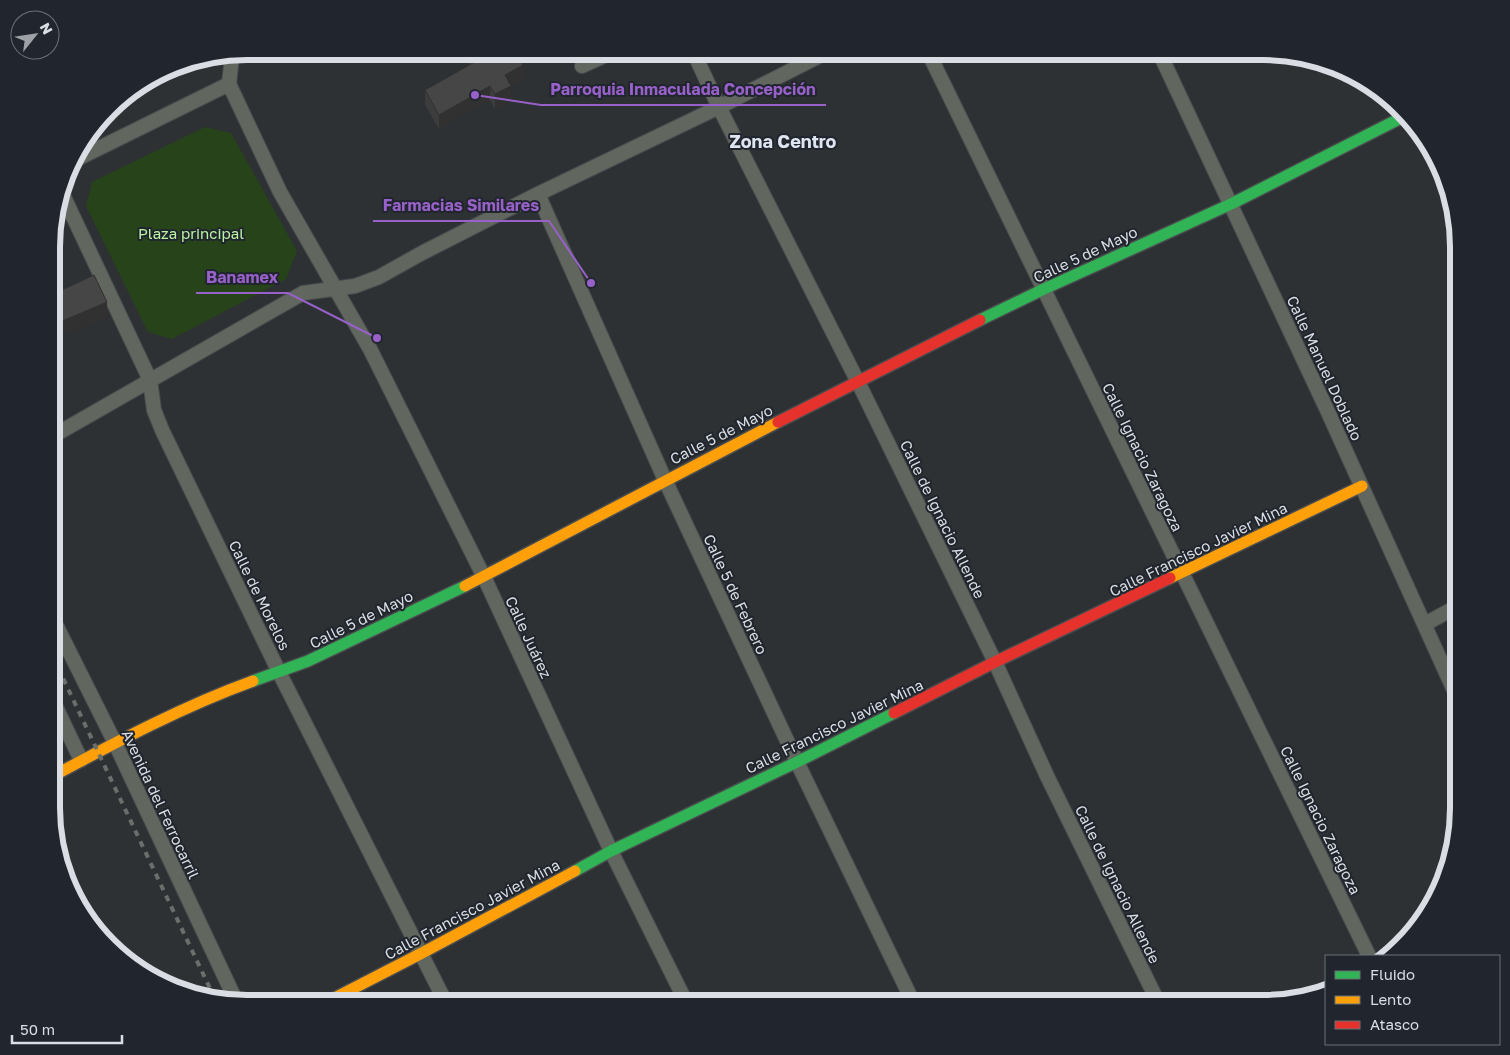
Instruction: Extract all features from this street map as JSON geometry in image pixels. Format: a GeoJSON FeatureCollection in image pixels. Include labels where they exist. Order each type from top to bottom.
{"type":"FeatureCollection","features":[{"type":"Feature","properties":{"kind":"street"},"geometry":{"type":"LineString","coordinates":[[83,156],[229,84],[233,60]]}},
{"type":"Feature","properties":{"kind":"street"},"geometry":{"type":"LineString","coordinates":[[582,66],[595,60]]}},
{"type":"Feature","properties":{"kind":"street","name":"Calle de Ignacio Allende"},"geometry":{"type":"LineString","coordinates":[[697,60],[718,107],[858,382],[1155,995]]}},
{"type":"Feature","properties":{"kind":"street"},"geometry":{"type":"LineString","coordinates":[[60,432],[303,293],[355,286],[379,277],[422,252],[813,60]]}},
{"type":"Feature","properties":{"kind":"street","name":"Calle Ignacio Zaragoza"},"geometry":{"type":"LineString","coordinates":[[932,60],[1369,955]]}},
{"type":"Feature","properties":{"kind":"street","name":"Calle Manuel Doblado"},"geometry":{"type":"LineString","coordinates":[[1163,60],[1362,486],[1450,681]]}},
{"type":"Feature","properties":{"kind":"street","name":"Calle Juárez"},"geometry":{"type":"LineString","coordinates":[[229,84],[280,192],[370,349],[484,577],[611,851],[683,995]]}},
{"type":"Feature","properties":{"kind":"street","name":"Calle 5 de Mayo"},"geometry":{"type":"LineString","coordinates":[[60,772],[114,743],[181,711],[236,687],[308,661],[484,577],[665,480],[858,382],[1044,289],[1231,204],[1399,119]]}},
{"type":"Feature","properties":{"kind":"street","name":"Calle 5 de Febrero"},"geometry":{"type":"LineString","coordinates":[[538,194],[665,480],[797,762],[910,995]]}},
{"type":"Feature","properties":{"kind":"street","name":"Calle de Morelos"},"geometry":{"type":"LineString","coordinates":[[66,201],[150,380],[154,410],[162,430],[279,672],[442,995]]}},
{"type":"Feature","properties":{"kind":"street","name":"Calle Francisco Javier Mina"},"geometry":{"type":"LineString","coordinates":[[341,995],[422,954],[611,851],[797,762],[995,662],[1182,574],[1362,486]]}},
{"type":"Feature","properties":{"kind":"street"},"geometry":{"type":"LineString","coordinates":[[1424,624],[1450,610]]}},
{"type":"Feature","properties":{"kind":"street","name":"Avenida del Ferrocarril"},"geometry":{"type":"LineString","coordinates":[[60,634],[114,743],[232,995]]}},
{"type":"Feature","properties":{"kind":"street"},"geometry":{"type":"LineString","coordinates":[[60,716],[81,760]]}},
{"type":"Feature","properties":{"kind":"green space","name":"Plaza principal"},"geometry":{"type":"Polygon","coordinates":[[[205,127],[231,133],[297,251],[286,279],[172,339],[148,332],[86,206],[92,182],[205,127]]]}},
{"type":"Feature","properties":{"kind":"building"},"geometry":{"type":"Polygon","coordinates":[[[471,60],[520,60],[523,65],[505,75],[511,86],[495,94],[490,86],[439,115],[425,90],[473,63],[471,60]]]}},
{"type":"Feature","properties":{"kind":"building"},"geometry":{"type":"Polygon","coordinates":[[[94,275],[107,302],[60,322],[60,291],[94,275]]]}},
{"type":"Feature","properties":{"kind":"railway"},"geometry":{"type":"LineString","coordinates":[[60,672],[211,991]]}},
{"type":"Feature","properties":{"kind":"traffic: fast"},"geometry":{"type":"LineString","coordinates":[[980,320],[1231,204],[1399,119]]}},
{"type":"Feature","properties":{"kind":"traffic: fast"},"geometry":{"type":"LineString","coordinates":[[253,681],[308,661],[465,586]]}},
{"type":"Feature","properties":{"kind":"traffic: fast"},"geometry":{"type":"LineString","coordinates":[[575,871],[611,851],[797,762],[894,713]]}},
{"type":"Feature","properties":{"kind":"traffic: slow"},"geometry":{"type":"LineString","coordinates":[[465,586],[778,422]]}},
{"type":"Feature","properties":{"kind":"traffic: slow"},"geometry":{"type":"LineString","coordinates":[[1170,578],[1362,486]]}},
{"type":"Feature","properties":{"kind":"traffic: slow"},"geometry":{"type":"LineString","coordinates":[[60,772],[177,713],[253,681]]}},
{"type":"Feature","properties":{"kind":"traffic: slow"},"geometry":{"type":"LineString","coordinates":[[341,995],[575,871]]}},
{"type":"Feature","properties":{"kind":"traffic: jam"},"geometry":{"type":"LineString","coordinates":[[778,422],[980,320]]}},
{"type":"Feature","properties":{"kind":"traffic: jam"},"geometry":{"type":"LineString","coordinates":[[894,713],[1170,578]]}},
{"type":"Feature","properties":{"kind":"place","name":"Parroquia Inmaculada Concepción"},"geometry":{"type":"Point","coordinates":[475,95]}},
{"type":"Feature","properties":{"kind":"place","name":"Farmacias Similares"},"geometry":{"type":"Point","coordinates":[591,283]}},
{"type":"Feature","properties":{"kind":"place","name":"Banamex"},"geometry":{"type":"Point","coordinates":[377,338]}},
{"type":"Feature","properties":{"kind":"district","name":"Zona Centro"},"geometry":{"type":"Point","coordinates":[783,141]}}]}
